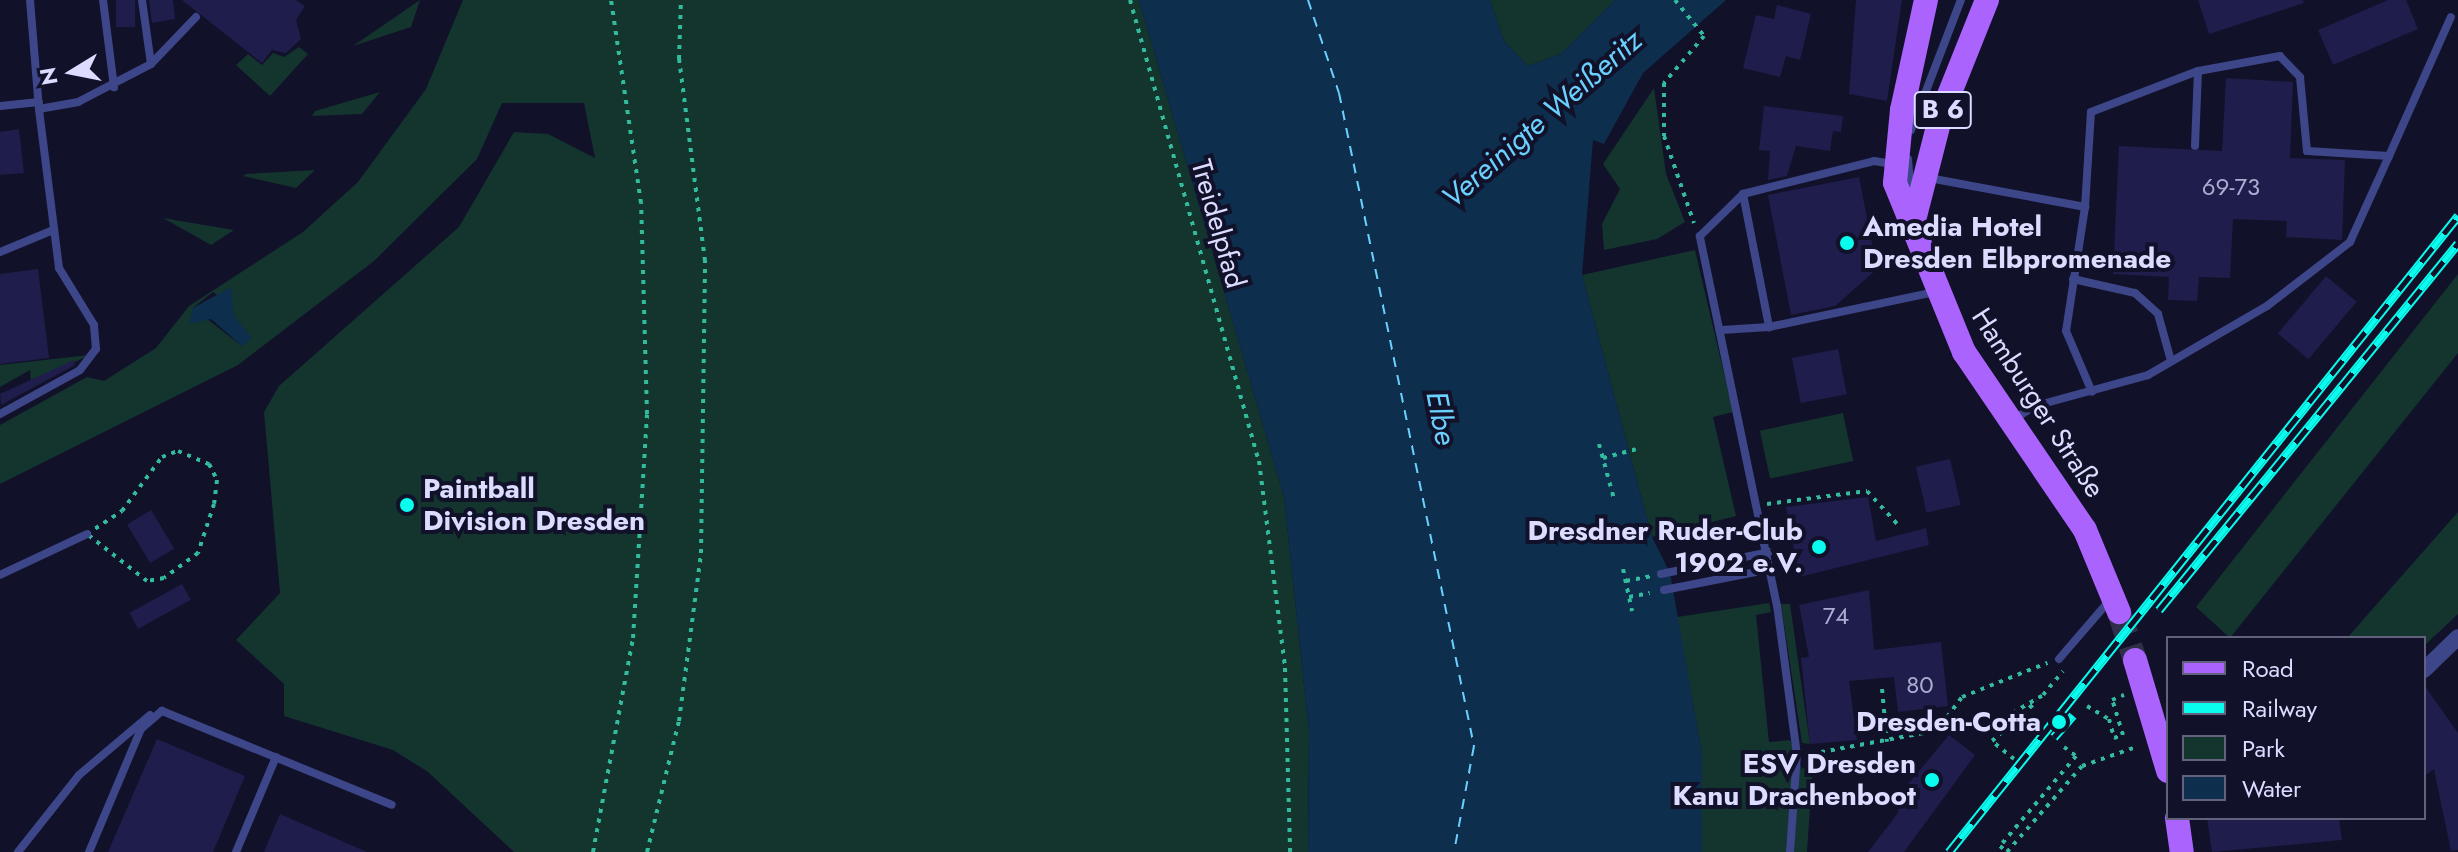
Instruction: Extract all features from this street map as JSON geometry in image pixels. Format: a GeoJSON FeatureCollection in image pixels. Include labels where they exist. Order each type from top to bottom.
{"type":"FeatureCollection","features":[{"type":"Feature","properties":{"kind":"main road","name":"Hamburger Straße"},"geometry":{"type":"LineString","coordinates":[[1926,0],[1894,165],[1935,292],[2010,422],[2085,530],[2116,605]]}},
{"type":"Feature","properties":{"kind":"main road","name":"B 6"},"geometry":{"type":"LineString","coordinates":[[1913,224],[1928,178],[1941,115],[1987,0]]}},
{"type":"Feature","properties":{"kind":"main road"},"geometry":{"type":"LineString","coordinates":[[2135,660],[2166,764]]}},
{"type":"Feature","properties":{"kind":"main road"},"geometry":{"type":"LineString","coordinates":[[2177,820],[2182,852]]}},
{"type":"Feature","properties":{"kind":"street"},"geometry":{"type":"LineString","coordinates":[[2426,668],[2458,637]]}},
{"type":"Feature","properties":{"kind":"lane"},"geometry":{"type":"LineString","coordinates":[[0,414],[80,370],[96,349],[94,325],[59,268],[30,0]]}},
{"type":"Feature","properties":{"kind":"lane"},"geometry":{"type":"LineString","coordinates":[[103,0],[114,87]]}},
{"type":"Feature","properties":{"kind":"lane"},"geometry":{"type":"LineString","coordinates":[[142,0],[151,64]]}},
{"type":"Feature","properties":{"kind":"lane"},"geometry":{"type":"LineString","coordinates":[[1913,224],[1913,117],[1961,0]]}},
{"type":"Feature","properties":{"kind":"lane"},"geometry":{"type":"LineString","coordinates":[[0,106],[39,105],[114,87],[151,64],[196,17]]}},
{"type":"Feature","properties":{"kind":"lane"},"geometry":{"type":"LineString","coordinates":[[2010,422],[2035,406],[2092,392],[2171,361],[2267,306],[2350,242],[2451,17]]}},
{"type":"Feature","properties":{"kind":"lane"},"geometry":{"type":"LineString","coordinates":[[2092,392],[2066,331],[2085,207],[2091,112],[2198,71],[2280,56],[2300,77],[2307,151],[2389,156]]}},
{"type":"Feature","properties":{"kind":"lane"},"geometry":{"type":"LineString","coordinates":[[2195,146],[2198,71]]}},
{"type":"Feature","properties":{"kind":"lane"},"geometry":{"type":"LineString","coordinates":[[1790,852],[1797,755],[1769,552],[1700,236],[1743,194],[1874,161],[1894,165]]}},
{"type":"Feature","properties":{"kind":"lane"},"geometry":{"type":"LineString","coordinates":[[1928,178],[2085,207]]}},
{"type":"Feature","properties":{"kind":"lane"},"geometry":{"type":"LineString","coordinates":[[1743,194],[1769,327]]}},
{"type":"Feature","properties":{"kind":"lane"},"geometry":{"type":"LineString","coordinates":[[0,252],[53,230]]}},
{"type":"Feature","properties":{"kind":"lane"},"geometry":{"type":"LineString","coordinates":[[2073,279],[2135,293],[2158,314],[2171,361]]}},
{"type":"Feature","properties":{"kind":"lane"},"geometry":{"type":"LineString","coordinates":[[1721,330],[1769,327],[1935,292]]}},
{"type":"Feature","properties":{"kind":"lane"},"geometry":{"type":"LineString","coordinates":[[0,575],[87,534]]}},
{"type":"Feature","properties":{"kind":"lane"},"geometry":{"type":"LineString","coordinates":[[1657,575],[1769,552]]}},
{"type":"Feature","properties":{"kind":"lane"},"geometry":{"type":"LineString","coordinates":[[1661,591],[1771,569]]}},
{"type":"Feature","properties":{"kind":"lane"},"geometry":{"type":"LineString","coordinates":[[2059,659],[2116,605]]}},
{"type":"Feature","properties":{"kind":"lane"},"geometry":{"type":"LineString","coordinates":[[154,713],[276,757],[392,805]]}},
{"type":"Feature","properties":{"kind":"lane"},"geometry":{"type":"LineString","coordinates":[[18,852],[79,775],[154,713]]}},
{"type":"Feature","properties":{"kind":"lane"},"geometry":{"type":"LineString","coordinates":[[89,852],[154,713]]}},
{"type":"Feature","properties":{"kind":"lane"},"geometry":{"type":"LineString","coordinates":[[236,852],[276,757]]}},
{"type":"Feature","properties":{"kind":"path"},"geometry":{"type":"LineString","coordinates":[[593,852],[633,638],[647,414],[641,203],[611,0]]}},
{"type":"Feature","properties":{"kind":"path"},"geometry":{"type":"LineString","coordinates":[[647,852],[679,721],[701,553],[705,261],[679,59],[681,0]]}},
{"type":"Feature","properties":{"kind":"path","name":"Treidelpfad"},"geometry":{"type":"LineString","coordinates":[[1130,0],[1259,461],[1285,668],[1290,852]]}},
{"type":"Feature","properties":{"kind":"path"},"geometry":{"type":"LineString","coordinates":[[1675,0],[1698,25],[1700,46],[1664,83],[1664,136],[1700,236]]}},
{"type":"Feature","properties":{"kind":"path"},"geometry":{"type":"LineString","coordinates":[[1599,444],[1614,499]]}},
{"type":"Feature","properties":{"kind":"path"},"geometry":{"type":"LineString","coordinates":[[1603,458],[1636,449]]}},
{"type":"Feature","properties":{"kind":"path"},"geometry":{"type":"LineString","coordinates":[[196,453],[217,480],[198,553],[164,578],[135,575],[102,539],[87,534],[122,511],[162,457],[196,453]]}},
{"type":"Feature","properties":{"kind":"path"},"geometry":{"type":"LineString","coordinates":[[1760,505],[1867,491],[1900,527]]}},
{"type":"Feature","properties":{"kind":"path"},"geometry":{"type":"LineString","coordinates":[[1623,569],[1632,611]]}},
{"type":"Feature","properties":{"kind":"path"},"geometry":{"type":"LineString","coordinates":[[1626,581],[1657,575]]}},
{"type":"Feature","properties":{"kind":"path"},"geometry":{"type":"LineString","coordinates":[[1629,597],[1661,591]]}},
{"type":"Feature","properties":{"kind":"path"},"geometry":{"type":"LineString","coordinates":[[1939,727],[1962,697],[2059,659]]}},
{"type":"Feature","properties":{"kind":"path"},"geometry":{"type":"LineString","coordinates":[[2014,759],[1992,741],[2043,695],[2070,662]]}},
{"type":"Feature","properties":{"kind":"path"},"geometry":{"type":"LineString","coordinates":[[1882,689],[1887,743]]}},
{"type":"Feature","properties":{"kind":"path"},"geometry":{"type":"LineString","coordinates":[[1797,755],[1887,743],[1898,733],[2004,718],[2043,695]]}},
{"type":"Feature","properties":{"kind":"path"},"geometry":{"type":"LineString","coordinates":[[2087,706],[2109,719],[2114,738],[2123,735],[2112,700]]}},
{"type":"Feature","properties":{"kind":"path"},"geometry":{"type":"LineString","coordinates":[[2064,747],[2076,756],[2000,846],[2007,852],[2082,766],[2136,747]]}},
{"type":"Feature","properties":{"kind":"green space"},"geometry":{"type":"Polygon","coordinates":[[[420,0],[411,27],[353,46],[420,0]]]}},
{"type":"Feature","properties":{"kind":"green space"},"geometry":{"type":"Polygon","coordinates":[[[463,0],[1139,0],[1284,497],[1309,732],[1308,852],[514,852],[428,772],[393,750],[284,716],[284,684],[236,640],[280,593],[264,412],[279,386],[459,227],[514,132],[548,134],[595,158],[584,103],[502,103],[477,159],[374,261],[238,365],[0,484],[0,425],[87,377],[104,381],[156,348],[189,306],[303,232],[358,182],[426,89],[463,0]],[[213,292],[193,308],[242,346],[229,302],[213,292]]]}},
{"type":"Feature","properties":{"kind":"green space"},"geometry":{"type":"Polygon","coordinates":[[[1490,0],[1615,0],[1561,54],[1528,66],[1504,41],[1490,0]]]}},
{"type":"Feature","properties":{"kind":"green space"},"geometry":{"type":"Polygon","coordinates":[[[299,47],[308,54],[270,96],[236,65],[248,54],[262,65],[273,53],[284,57],[299,47]]]}},
{"type":"Feature","properties":{"kind":"green space"},"geometry":{"type":"Polygon","coordinates":[[[1654,88],[1666,174],[1685,222],[1657,239],[1604,250],[1602,224],[1620,189],[1603,164],[1654,88]]]}},
{"type":"Feature","properties":{"kind":"green space"},"geometry":{"type":"Polygon","coordinates":[[[380,92],[362,114],[312,116],[315,111],[380,92]]]}},
{"type":"Feature","properties":{"kind":"green space"},"geometry":{"type":"Polygon","coordinates":[[[315,170],[296,188],[243,176],[246,174],[315,170]]]}},
{"type":"Feature","properties":{"kind":"green space"},"geometry":{"type":"Polygon","coordinates":[[[163,218],[234,230],[211,245],[163,218]]]}},
{"type":"Feature","properties":{"kind":"green space"},"geometry":{"type":"Polygon","coordinates":[[[1695,250],[1733,412],[1713,417],[1736,516],[1652,537],[1582,275],[1695,250]]]}},
{"type":"Feature","properties":{"kind":"green space"},"geometry":{"type":"Polygon","coordinates":[[[2458,274],[2458,353],[2232,636],[2196,607],[2458,274]]]}},
{"type":"Feature","properties":{"kind":"green space"},"geometry":{"type":"Polygon","coordinates":[[[89,355],[31,384],[30,370],[0,387],[0,365],[89,355]]]}},
{"type":"Feature","properties":{"kind":"green space"},"geometry":{"type":"Polygon","coordinates":[[[1843,413],[1853,461],[1770,479],[1760,431],[1843,413]]]}},
{"type":"Feature","properties":{"kind":"green space"},"geometry":{"type":"Polygon","coordinates":[[[2458,512],[2458,614],[2426,644],[2426,636],[2349,636],[2458,512]]]}},
{"type":"Feature","properties":{"kind":"green space"},"geometry":{"type":"Polygon","coordinates":[[[1769,603],[1771,612],[1756,615],[1769,742],[1790,740],[1802,769],[1813,763],[1807,852],[1702,852],[1702,754],[1677,617],[1769,603]]]}},
{"type":"Feature","properties":{"kind":"green space"},"geometry":{"type":"Polygon","coordinates":[[[1781,604],[1790,604],[1810,744],[1802,743],[1781,604]]]}},
{"type":"Feature","properties":{"kind":"water"},"geometry":{"type":"Polygon","coordinates":[[[1139,0],[1490,0],[1504,41],[1528,66],[1561,54],[1615,0],[1726,0],[1643,73],[1604,144],[1593,140],[1582,275],[1652,537],[1670,573],[1702,754],[1702,852],[1308,852],[1309,732],[1284,497],[1139,0]]]}},
{"type":"Feature","properties":{"kind":"water"},"geometry":{"type":"Polygon","coordinates":[[[231,287],[234,316],[252,338],[242,346],[211,319],[189,324],[193,308],[231,287]]]}},
{"type":"Feature","properties":{"kind":"building"},"geometry":{"type":"Polygon","coordinates":[[[116,0],[135,0],[135,27],[116,27],[116,0]]]}},
{"type":"Feature","properties":{"kind":"building"},"geometry":{"type":"Polygon","coordinates":[[[149,0],[173,0],[175,19],[152,23],[149,0]]]}},
{"type":"Feature","properties":{"kind":"building"},"geometry":{"type":"Polygon","coordinates":[[[182,0],[296,0],[305,6],[296,20],[301,39],[286,53],[272,50],[262,63],[182,0]]]}},
{"type":"Feature","properties":{"kind":"building"},"geometry":{"type":"Polygon","coordinates":[[[1856,0],[1902,0],[1887,101],[1849,94],[1856,0]]]}},
{"type":"Feature","properties":{"kind":"building"},"geometry":{"type":"Polygon","coordinates":[[[2198,0],[2303,0],[2304,3],[2209,34],[2198,0]]]}},
{"type":"Feature","properties":{"kind":"building"},"geometry":{"type":"Polygon","coordinates":[[[2388,0],[2406,0],[2418,29],[2333,65],[2318,30],[2388,0]]]}},
{"type":"Feature","properties":{"kind":"building"},"geometry":{"type":"Polygon","coordinates":[[[1777,5],[1811,14],[1800,60],[1786,56],[1780,77],[1743,68],[1756,15],[1774,19],[1777,5]]]}},
{"type":"Feature","properties":{"kind":"building"},"geometry":{"type":"Polygon","coordinates":[[[2226,78],[2293,82],[2290,158],[2345,160],[2342,240],[2286,237],[2287,221],[2233,219],[2230,278],[2199,277],[2197,301],[2168,300],[2169,277],[2113,274],[2119,146],[2222,151],[2226,78]]]}},
{"type":"Feature","properties":{"kind":"building"},"geometry":{"type":"Polygon","coordinates":[[[1764,106],[1843,116],[1841,132],[1833,131],[1830,151],[1796,146],[1787,176],[1768,180],[1770,151],[1759,150],[1764,106]]]}},
{"type":"Feature","properties":{"kind":"building"},"geometry":{"type":"Polygon","coordinates":[[[19,129],[24,173],[0,175],[0,132],[19,129]]]}},
{"type":"Feature","properties":{"kind":"building","name":"Amedia Hotel Dresden Elbpromenade"},"geometry":{"type":"Polygon","coordinates":[[[1859,177],[1877,269],[1835,306],[1791,315],[1768,195],[1859,177]]]}},
{"type":"Feature","properties":{"kind":"building"},"geometry":{"type":"Polygon","coordinates":[[[38,269],[49,358],[0,364],[0,274],[38,269]]]}},
{"type":"Feature","properties":{"kind":"building"},"geometry":{"type":"Polygon","coordinates":[[[2326,276],[2357,302],[2308,359],[2278,333],[2326,276]]]}},
{"type":"Feature","properties":{"kind":"building"},"geometry":{"type":"Polygon","coordinates":[[[1838,349],[1847,394],[1801,403],[1792,358],[1838,349]]]}},
{"type":"Feature","properties":{"kind":"building"},"geometry":{"type":"Polygon","coordinates":[[[74,360],[75,365],[1,405],[0,394],[74,360]]]}},
{"type":"Feature","properties":{"kind":"building"},"geometry":{"type":"Polygon","coordinates":[[[1950,459],[1961,505],[1926,513],[1916,467],[1950,459]]]}},
{"type":"Feature","properties":{"kind":"building"},"geometry":{"type":"Polygon","coordinates":[[[1868,497],[1876,541],[1926,528],[1929,545],[1799,577],[1786,507],[1868,497]]]}},
{"type":"Feature","properties":{"kind":"building"},"geometry":{"type":"Polygon","coordinates":[[[151,510],[174,549],[150,563],[127,524],[151,510]]]}},
{"type":"Feature","properties":{"kind":"building"},"geometry":{"type":"Polygon","coordinates":[[[182,584],[191,600],[138,629],[130,613],[182,584]]]}},
{"type":"Feature","properties":{"kind":"building"},"geometry":{"type":"Polygon","coordinates":[[[1869,590],[1874,650],[1941,642],[1948,706],[1898,712],[1894,677],[1849,681],[1857,740],[1810,744],[1801,658],[1809,657],[1799,605],[1869,590]]]}},
{"type":"Feature","properties":{"kind":"building"},"geometry":{"type":"Polygon","coordinates":[[[2426,688],[2458,733],[2458,850],[2451,851],[2434,769],[2426,775],[2426,688]]]}},
{"type":"Feature","properties":{"kind":"building"},"geometry":{"type":"Polygon","coordinates":[[[1949,735],[1975,755],[1904,852],[1868,852],[1898,813],[1899,795],[1949,735]]]}},
{"type":"Feature","properties":{"kind":"building"},"geometry":{"type":"Polygon","coordinates":[[[157,739],[245,776],[213,852],[108,852],[157,739]]]}},
{"type":"Feature","properties":{"kind":"building"},"geometry":{"type":"Polygon","coordinates":[[[280,814],[367,852],[264,852],[280,814]]]}},
{"type":"Feature","properties":{"kind":"building"},"geometry":{"type":"Polygon","coordinates":[[[2207,820],[2339,820],[2342,840],[2212,852],[2207,820]]]}},
{"type":"Feature","properties":{"kind":"ferry route"},"geometry":{"type":"LineString","coordinates":[[1308,0],[1339,93],[1474,746],[1454,852]]}},
{"type":"Feature","properties":{"kind":"tunnel"},"geometry":{"type":"LineString","coordinates":[[2119,612],[2135,660]]}},
{"type":"Feature","properties":{"kind":"railway"},"geometry":{"type":"LineString","coordinates":[[1949,852],[2458,216]]}},
{"type":"Feature","properties":{"kind":"railway"},"geometry":{"type":"LineString","coordinates":[[2159,610],[2458,243]]}},
{"type":"Feature","properties":{"kind":"railway"},"geometry":{"type":"LineString","coordinates":[[2054,737],[2073,715]]}},
{"type":"Feature","properties":{"kind":"place","name":"Amedia Hotel Dresden Elbpromenade"},"geometry":{"type":"Point","coordinates":[1847,243]}},
{"type":"Feature","properties":{"kind":"place","name":"Paintball Division Dresden"},"geometry":{"type":"Point","coordinates":[407,505]}},
{"type":"Feature","properties":{"kind":"place","name":"Dresdner Ruder-Club 1902 e.V."},"geometry":{"type":"Point","coordinates":[1819,547]}},
{"type":"Feature","properties":{"kind":"place","name":"Dresden-Cotta"},"geometry":{"type":"Point","coordinates":[2059,722]}},
{"type":"Feature","properties":{"kind":"place","name":"ESV Dresden Kanu Drachenboot"},"geometry":{"type":"Point","coordinates":[1932,780]}},
{"type":"Feature","properties":{"kind":"water label","name":"Vereinigte Weißeritz"},"geometry":{"type":"Point","coordinates":[1542,119]}},
{"type":"Feature","properties":{"kind":"water label","name":"Elbe"},"geometry":{"type":"Point","coordinates":[1441,418]}}]}
